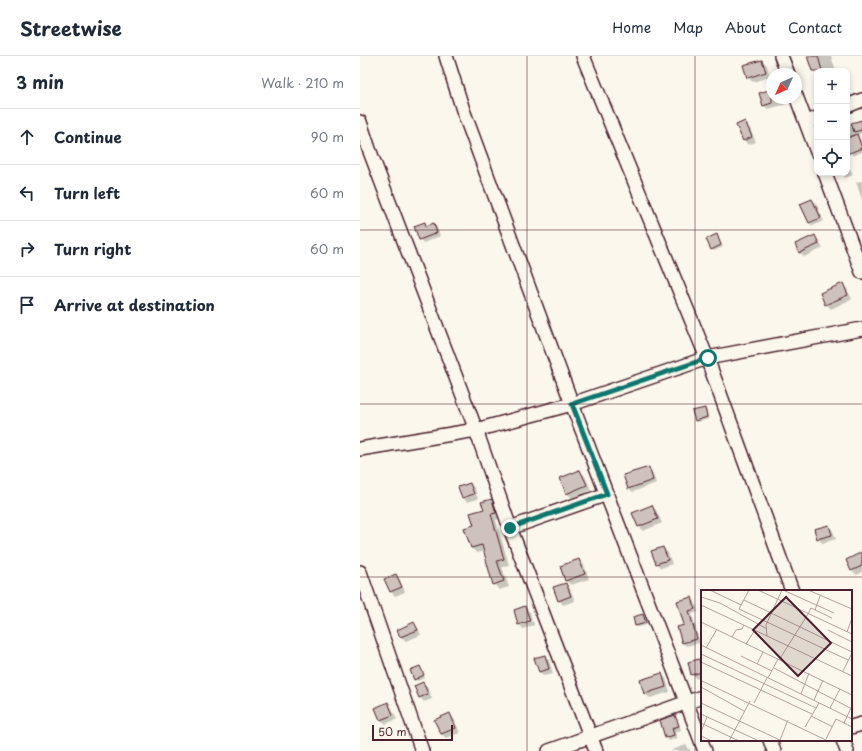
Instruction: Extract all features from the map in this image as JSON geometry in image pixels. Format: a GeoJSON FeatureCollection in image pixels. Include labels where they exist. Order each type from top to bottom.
{"type":"FeatureCollection","features":[{"type":"Feature","properties":{"kind":"street"},"geometry":{"type":"LineString","coordinates":[[446,56],[462,110],[572,404],[705,751]]}},
{"type":"Feature","properties":{"kind":"street"},"geometry":{"type":"LineString","coordinates":[[582,56],[708,358],[792,590]]}},
{"type":"Feature","properties":{"kind":"street"},"geometry":{"type":"LineString","coordinates":[[781,56],[786,68]]}},
{"type":"Feature","properties":{"kind":"street"},"geometry":{"type":"LineString","coordinates":[[850,105],[862,100]]}},
{"type":"Feature","properties":{"kind":"street"},"geometry":{"type":"LineString","coordinates":[[801,104],[811,120],[815,140]]}},
{"type":"Feature","properties":{"kind":"street"},"geometry":{"type":"LineString","coordinates":[[360,122],[476,430],[510,528],[596,751]]}},
{"type":"Feature","properties":{"kind":"street"},"geometry":{"type":"LineString","coordinates":[[826,176],[862,272]]}},
{"type":"Feature","properties":{"kind":"street"},"geometry":{"type":"LineString","coordinates":[[360,449],[476,430],[572,404],[708,358],[862,329]]}},
{"type":"Feature","properties":{"kind":"street"},"geometry":{"type":"LineString","coordinates":[[510,528],[607,494]]}},
{"type":"Feature","properties":{"kind":"street"},"geometry":{"type":"LineString","coordinates":[[360,572],[422,751]]}},
{"type":"Feature","properties":{"kind":"street"},"geometry":{"type":"LineString","coordinates":[[549,751],[686,704],[701,697]]}},
{"type":"Feature","properties":{"kind":"street"},"geometry":{"type":"LineString","coordinates":[[852,727],[862,724]]}},
{"type":"Feature","properties":{"kind":"street"},"geometry":{"type":"LineString","coordinates":[[770,741],[774,751]]}},
{"type":"Feature","properties":{"kind":"street"},"geometry":{"type":"LineString","coordinates":[[843,741],[847,751]]}},
{"type":"Feature","properties":{"kind":"building"},"geometry":{"type":"Polygon","coordinates":[[[807,56],[818,56],[821,68],[814,68],[814,71],[812,71],[807,56]]]}},
{"type":"Feature","properties":{"kind":"building"},"geometry":{"type":"Polygon","coordinates":[[[762,60],[766,72],[747,78],[743,65],[762,60]]]}},
{"type":"Feature","properties":{"kind":"building"},"geometry":{"type":"Polygon","coordinates":[[[766,91],[766,104],[769,104],[763,106],[759,93],[766,91]]]}},
{"type":"Feature","properties":{"kind":"building"},"geometry":{"type":"Polygon","coordinates":[[[862,120],[862,130],[854,132],[851,123],[862,120]]]}},
{"type":"Feature","properties":{"kind":"building"},"geometry":{"type":"Polygon","coordinates":[[[745,121],[752,137],[743,141],[736,125],[745,121]]]}},
{"type":"Feature","properties":{"kind":"building"},"geometry":{"type":"Polygon","coordinates":[[[857,134],[862,148],[850,153],[850,137],[857,134]]]}},
{"type":"Feature","properties":{"kind":"building"},"geometry":{"type":"Polygon","coordinates":[[[812,199],[821,218],[809,223],[800,204],[812,199]]]}},
{"type":"Feature","properties":{"kind":"building"},"geometry":{"type":"Polygon","coordinates":[[[425,222],[426,226],[434,223],[437,233],[419,240],[414,226],[425,222]]]}},
{"type":"Feature","properties":{"kind":"building"},"geometry":{"type":"Polygon","coordinates":[[[717,234],[721,245],[711,250],[706,239],[717,234]]]}},
{"type":"Feature","properties":{"kind":"building"},"geometry":{"type":"Polygon","coordinates":[[[815,235],[819,244],[799,253],[795,244],[815,235]]]}},
{"type":"Feature","properties":{"kind":"building"},"geometry":{"type":"Polygon","coordinates":[[[843,283],[848,295],[825,305],[820,293],[843,283]]]}},
{"type":"Feature","properties":{"kind":"building"},"geometry":{"type":"Polygon","coordinates":[[[705,408],[707,417],[695,421],[692,411],[705,408]]]}},
{"type":"Feature","properties":{"kind":"building"},"geometry":{"type":"Polygon","coordinates":[[[649,467],[653,480],[628,489],[623,475],[649,467]]]}},
{"type":"Feature","properties":{"kind":"building"},"geometry":{"type":"Polygon","coordinates":[[[580,470],[587,485],[566,494],[560,478],[580,470]]]}},
{"type":"Feature","properties":{"kind":"building"},"geometry":{"type":"Polygon","coordinates":[[[470,483],[474,494],[462,498],[458,487],[470,483]]]}},
{"type":"Feature","properties":{"kind":"building"},"geometry":{"type":"Polygon","coordinates":[[[492,499],[496,513],[491,514],[504,559],[497,561],[504,581],[493,585],[482,545],[471,548],[464,528],[474,525],[470,513],[484,509],[481,502],[492,499]]]}},
{"type":"Feature","properties":{"kind":"building"},"geometry":{"type":"Polygon","coordinates":[[[652,505],[658,519],[638,527],[632,513],[652,505]]]}},
{"type":"Feature","properties":{"kind":"building"},"geometry":{"type":"Polygon","coordinates":[[[829,525],[832,535],[817,539],[814,529],[829,525]]]}},
{"type":"Feature","properties":{"kind":"building"},"geometry":{"type":"Polygon","coordinates":[[[663,547],[668,560],[656,564],[651,551],[663,547]]]}},
{"type":"Feature","properties":{"kind":"building"},"geometry":{"type":"Polygon","coordinates":[[[862,552],[862,566],[851,571],[846,560],[862,552]]]}},
{"type":"Feature","properties":{"kind":"building"},"geometry":{"type":"Polygon","coordinates":[[[579,559],[585,574],[565,581],[560,566],[579,559]]]}},
{"type":"Feature","properties":{"kind":"building"},"geometry":{"type":"Polygon","coordinates":[[[396,574],[402,587],[390,592],[384,579],[396,574]]]}},
{"type":"Feature","properties":{"kind":"building"},"geometry":{"type":"Polygon","coordinates":[[[566,583],[571,596],[558,601],[553,587],[566,583]]]}},
{"type":"Feature","properties":{"kind":"building"},"geometry":{"type":"Polygon","coordinates":[[[692,597],[695,609],[689,611],[697,639],[682,643],[677,627],[684,625],[677,601],[692,597]]]}},
{"type":"Feature","properties":{"kind":"building"},"geometry":{"type":"Polygon","coordinates":[[[525,606],[530,621],[518,625],[514,610],[525,606]]]}},
{"type":"Feature","properties":{"kind":"building"},"geometry":{"type":"Polygon","coordinates":[[[643,614],[646,623],[635,626],[633,617],[643,614]]]}},
{"type":"Feature","properties":{"kind":"building"},"geometry":{"type":"Polygon","coordinates":[[[414,622],[418,630],[400,637],[397,630],[414,622]]]}},
{"type":"Feature","properties":{"kind":"building"},"geometry":{"type":"Polygon","coordinates":[[[545,655],[549,669],[539,672],[534,658],[545,655]]]}},
{"type":"Feature","properties":{"kind":"building"},"geometry":{"type":"Polygon","coordinates":[[[699,659],[701,672],[691,675],[688,662],[699,659]]]}},
{"type":"Feature","properties":{"kind":"building"},"geometry":{"type":"Polygon","coordinates":[[[420,666],[424,675],[414,680],[410,670],[420,666]]]}},
{"type":"Feature","properties":{"kind":"building"},"geometry":{"type":"Polygon","coordinates":[[[662,673],[666,687],[644,694],[640,680],[662,673]]]}},
{"type":"Feature","properties":{"kind":"building"},"geometry":{"type":"Polygon","coordinates":[[[423,682],[428,694],[419,698],[414,686],[423,682]]]}},
{"type":"Feature","properties":{"kind":"building"},"geometry":{"type":"Polygon","coordinates":[[[388,702],[393,715],[380,720],[375,708],[388,702]]]}},
{"type":"Feature","properties":{"kind":"building"},"geometry":{"type":"Polygon","coordinates":[[[450,713],[456,728],[441,734],[434,720],[450,713]]]}},
{"type":"Feature","properties":{"kind":"building"},"geometry":{"type":"Polygon","coordinates":[[[675,715],[679,726],[672,728],[674,735],[665,738],[660,720],[675,715]]]}},
{"type":"Feature","properties":{"kind":"route"},"geometry":{"type":"LineString","coordinates":[[510,528],[607,494],[572,404],[708,358]]}}]}
